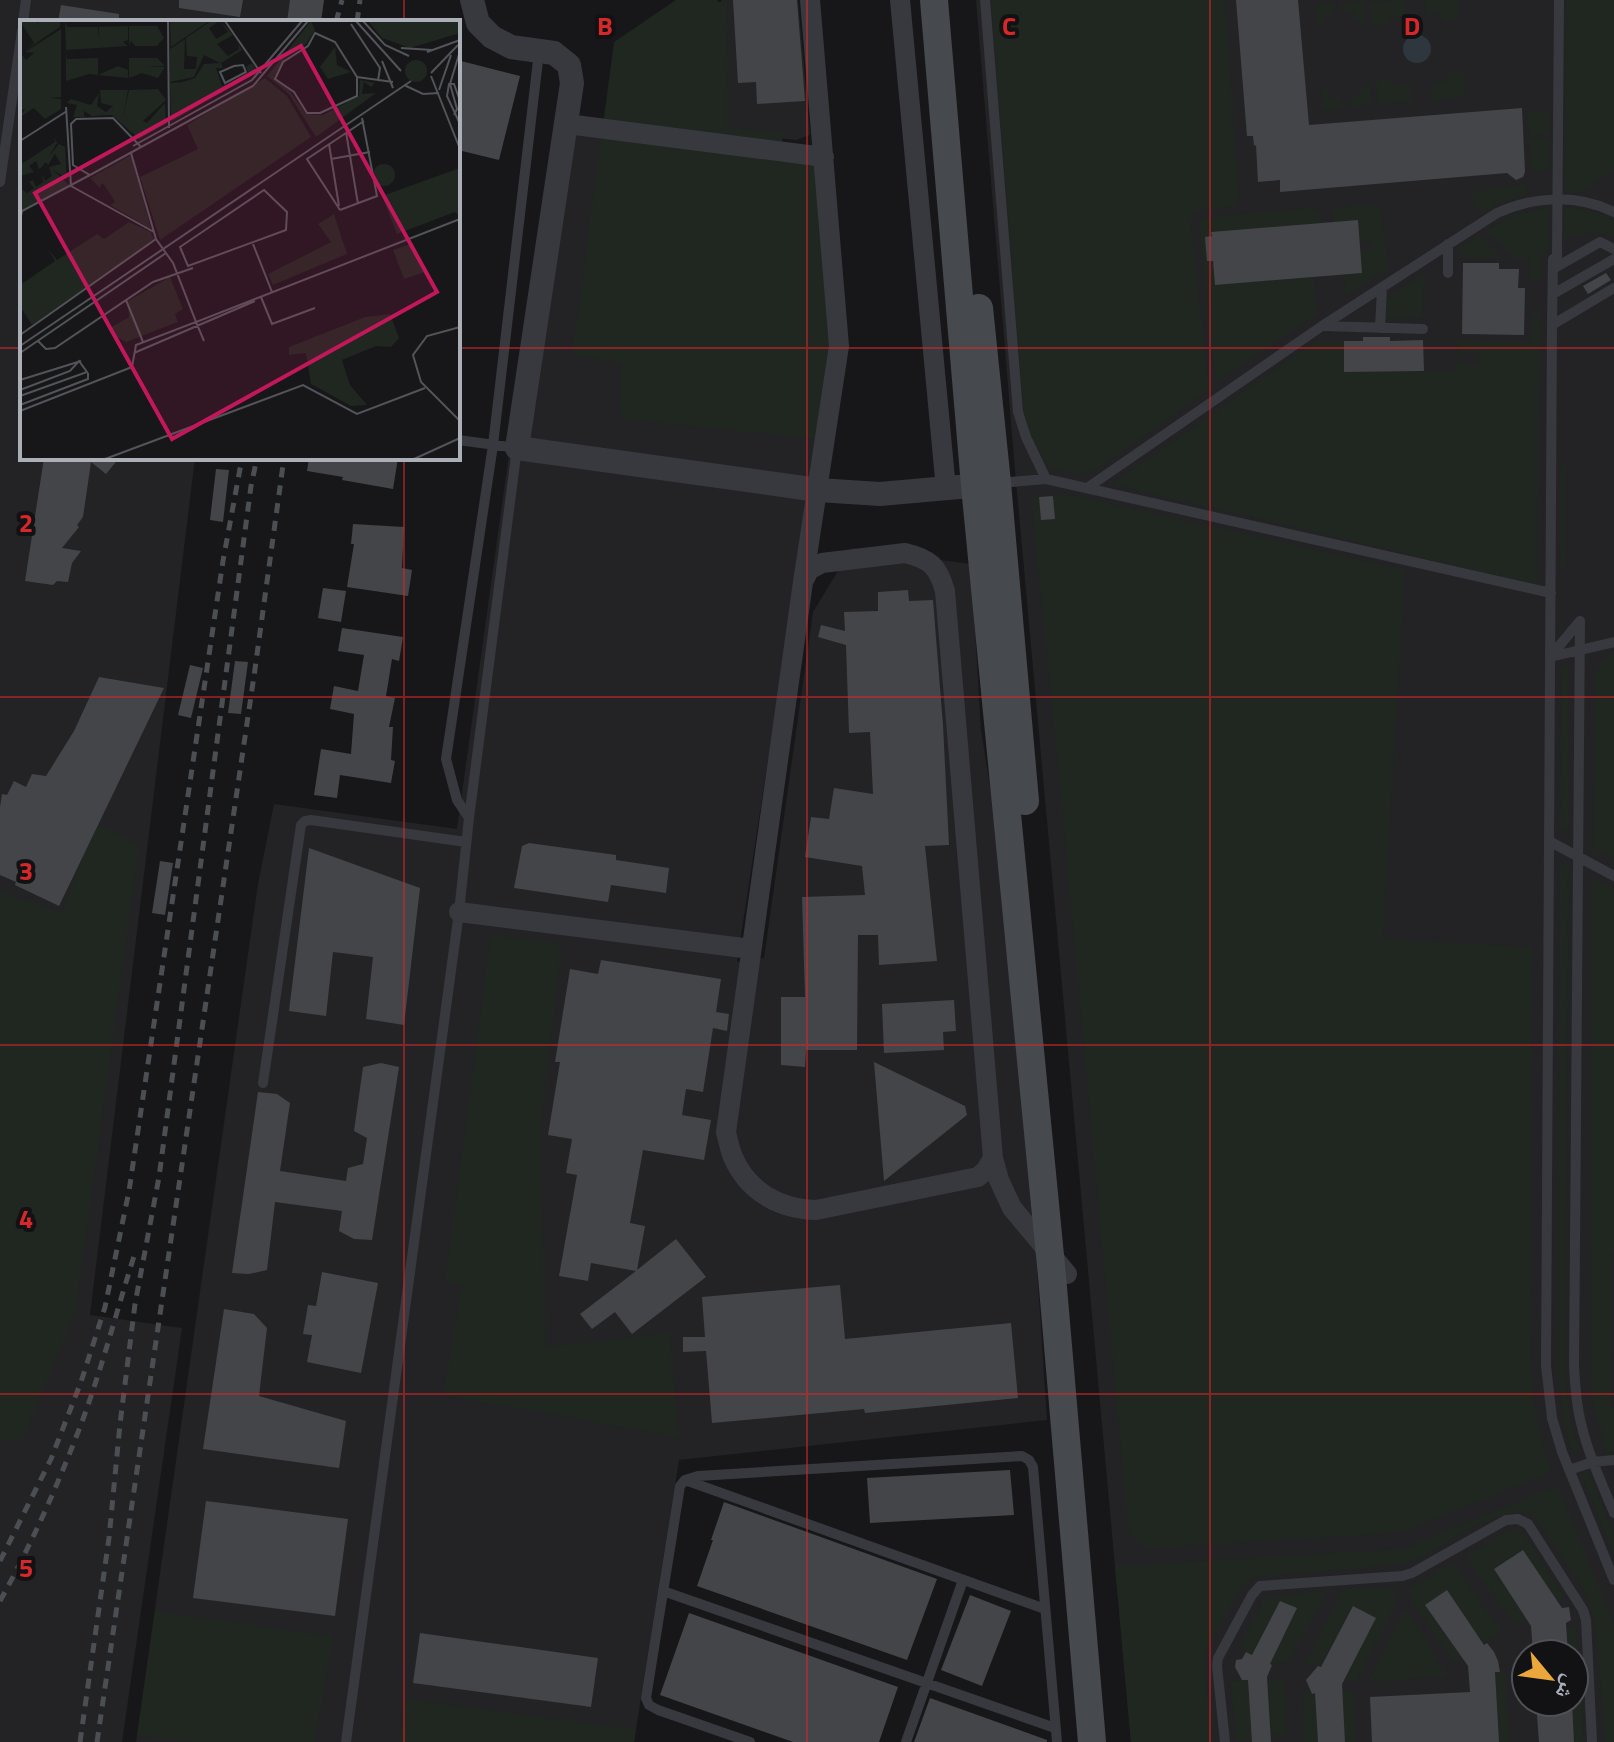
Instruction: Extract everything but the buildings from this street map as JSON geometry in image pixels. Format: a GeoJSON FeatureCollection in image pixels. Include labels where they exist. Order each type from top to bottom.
{"type":"FeatureCollection","features":[{"type":"Feature","properties":{"kind":"main road"},"geometry":{"type":"LineString","coordinates":[[934,0],[986,485],[1106,1742]]}},
{"type":"Feature","properties":{"kind":"main road"},"geometry":{"type":"LineString","coordinates":[[949,0],[986,485]]}},
{"type":"Feature","properties":{"kind":"main road"},"geometry":{"type":"LineString","coordinates":[[1058,1263],[1092,1742]]}},
{"type":"Feature","properties":{"kind":"street"},"geometry":{"type":"LineString","coordinates":[[472,0],[478,23],[492,37],[511,47],[554,53],[569,65],[572,83],[567,124],[505,446],[818,490],[880,494],[986,485]]}},
{"type":"Feature","properties":{"kind":"street"},"geometry":{"type":"LineString","coordinates":[[810,0],[839,346],[726,1132],[732,1155],[742,1174],[779,1204],[799,1210],[816,1210],[978,1177],[993,1158]]}},
{"type":"Feature","properties":{"kind":"street"},"geometry":{"type":"LineString","coordinates":[[900,0],[946,489]]}},
{"type":"Feature","properties":{"kind":"street"},"geometry":{"type":"LineString","coordinates":[[567,124],[824,157]]}},
{"type":"Feature","properties":{"kind":"street"},"geometry":{"type":"LineString","coordinates":[[803,582],[809,570],[822,563],[905,553],[932,563],[941,576],[948,623],[993,1158],[1012,1208],[1058,1263]]}},
{"type":"Feature","properties":{"kind":"street"},"geometry":{"type":"LineString","coordinates":[[459,912],[751,949]]}},
{"type":"Feature","properties":{"kind":"lane"},"geometry":{"type":"LineString","coordinates":[[23,20],[26,0]]}},
{"type":"Feature","properties":{"kind":"lane"},"geometry":{"type":"LineString","coordinates":[[985,0],[1018,412],[1046,479]]}},
{"type":"Feature","properties":{"kind":"lane"},"geometry":{"type":"LineString","coordinates":[[1559,0],[1557,257],[1553,259],[1552,325],[1546,1366],[1552,1418],[1569,1470],[1614,1580]]}},
{"type":"Feature","properties":{"kind":"lane"},"geometry":{"type":"LineString","coordinates":[[0,182],[20,45]]}},
{"type":"Feature","properties":{"kind":"lane"},"geometry":{"type":"LineString","coordinates":[[346,1742],[459,912],[505,446],[539,52]]}},
{"type":"Feature","properties":{"kind":"lane"},"geometry":{"type":"LineString","coordinates":[[1087,488],[1322,326],[1497,213],[1519,204],[1557,199],[1582,201],[1614,212]]}},
{"type":"Feature","properties":{"kind":"lane"},"geometry":{"type":"LineString","coordinates":[[1553,269],[1600,242],[1614,249]]}},
{"type":"Feature","properties":{"kind":"lane"},"geometry":{"type":"LineString","coordinates":[[1448,244],[1448,273]]}},
{"type":"Feature","properties":{"kind":"lane"},"geometry":{"type":"LineString","coordinates":[[1553,294],[1614,259]]}},
{"type":"Feature","properties":{"kind":"lane"},"geometry":{"type":"LineString","coordinates":[[1380,328],[1382,288]]}},
{"type":"Feature","properties":{"kind":"lane"},"geometry":{"type":"LineString","coordinates":[[1552,325],[1614,288]]}},
{"type":"Feature","properties":{"kind":"lane"},"geometry":{"type":"LineString","coordinates":[[1331,305],[1333,319]]}},
{"type":"Feature","properties":{"kind":"lane"},"geometry":{"type":"LineString","coordinates":[[1322,326],[1423,329]]}},
{"type":"Feature","properties":{"kind":"lane"},"geometry":{"type":"LineString","coordinates":[[460,440],[505,446]]}},
{"type":"Feature","properties":{"kind":"lane"},"geometry":{"type":"LineString","coordinates":[[469,818],[457,800],[446,759],[505,446]]}},
{"type":"Feature","properties":{"kind":"lane"},"geometry":{"type":"LineString","coordinates":[[986,485],[1046,479],[1551,593]]}},
{"type":"Feature","properties":{"kind":"lane"},"geometry":{"type":"LineString","coordinates":[[1550,657],[1580,621],[1574,1365],[1581,1424],[1614,1513]]}},
{"type":"Feature","properties":{"kind":"lane"},"geometry":{"type":"LineString","coordinates":[[1550,657],[1614,642]]}},
{"type":"Feature","properties":{"kind":"lane"},"geometry":{"type":"LineString","coordinates":[[263,1083],[301,825],[311,820],[466,842]]}},
{"type":"Feature","properties":{"kind":"lane"},"geometry":{"type":"LineString","coordinates":[[1549,841],[1614,876]]}},
{"type":"Feature","properties":{"kind":"lane"},"geometry":{"type":"LineString","coordinates":[[750,1742],[658,1710],[649,1705],[646,1698],[680,1486],[685,1480],[698,1476],[1022,1456],[1033,1467],[1057,1742]]}},
{"type":"Feature","properties":{"kind":"lane"},"geometry":{"type":"LineString","coordinates":[[1569,1470],[1593,1462],[1614,1460]]}},
{"type":"Feature","properties":{"kind":"lane"},"geometry":{"type":"LineString","coordinates":[[685,1480],[1045,1609]]}},
{"type":"Feature","properties":{"kind":"lane"},"geometry":{"type":"LineString","coordinates":[[1225,1742],[1218,1658],[1260,1586],[1402,1576],[1506,1520],[1518,1519],[1528,1524],[1583,1610],[1592,1742]]}},
{"type":"Feature","properties":{"kind":"lane"},"geometry":{"type":"LineString","coordinates":[[906,1742],[963,1580]]}},
{"type":"Feature","properties":{"kind":"lane"},"geometry":{"type":"LineString","coordinates":[[663,1591],[1055,1728]]}},
{"type":"Feature","properties":{"kind":"shaded area"},"geometry":{"type":"Polygon","coordinates":[[[0,0],[308,0],[306,20],[20,20],[20,460],[195,460],[90,1315],[182,1328],[122,1742],[0,1742],[0,0]]]}},
{"type":"Feature","properties":{"kind":"shaded area"},"geometry":{"type":"Polygon","coordinates":[[[676,0],[727,2],[728,128],[783,133],[781,161],[817,164],[832,342],[817,439],[620,419],[622,363],[572,356],[614,42],[676,0]]]}},
{"type":"Feature","properties":{"kind":"shaded area"},"geometry":{"type":"Polygon","coordinates":[[[721,0],[798,0],[810,135],[796,140],[719,132],[721,0]]]}},
{"type":"Feature","properties":{"kind":"shaded area"},"geometry":{"type":"Polygon","coordinates":[[[976,0],[1614,0],[1614,1742],[1131,1742],[1015,470],[976,0]]]}},
{"type":"Feature","properties":{"kind":"shaded area"},"geometry":{"type":"Polygon","coordinates":[[[991,0],[1225,0],[1239,197],[1234,206],[1197,210],[1191,223],[1209,390],[1096,470],[1080,475],[1048,467],[1030,435],[1023,404],[991,0]]]}},
{"type":"Feature","properties":{"kind":"shaded area"},"geometry":{"type":"Polygon","coordinates":[[[1404,0],[1405,16],[1388,18],[1388,25],[1372,26],[1370,2],[1404,0]]]}},
{"type":"Feature","properties":{"kind":"shaded area"},"geometry":{"type":"Polygon","coordinates":[[[1425,0],[1458,0],[1460,20],[1443,21],[1442,14],[1426,15],[1425,0]]]}},
{"type":"Feature","properties":{"kind":"shaded area"},"geometry":{"type":"Polygon","coordinates":[[[1566,0],[1614,0],[1614,171],[1580,193],[1564,190],[1566,0]]]}},
{"type":"Feature","properties":{"kind":"shaded area"},"geometry":{"type":"Polygon","coordinates":[[[1363,2],[1365,26],[1355,18],[1354,12],[1347,12],[1337,4],[1363,2]]]}},
{"type":"Feature","properties":{"kind":"shaded area"},"geometry":{"type":"Polygon","coordinates":[[[1337,4],[1330,14],[1325,14],[1317,29],[1316,6],[1337,4]]]}},
{"type":"Feature","properties":{"kind":"shaded area"},"geometry":{"type":"Polygon","coordinates":[[[1417,35],[1427,39],[1431,49],[1427,59],[1417,63],[1407,59],[1403,49],[1407,39],[1417,35]]]}},
{"type":"Feature","properties":{"kind":"shaded area"},"geometry":{"type":"Polygon","coordinates":[[[1464,71],[1466,97],[1433,100],[1431,83],[1447,82],[1447,73],[1464,71]]]}},
{"type":"Feature","properties":{"kind":"shaded area"},"geometry":{"type":"Polygon","coordinates":[[[1392,78],[1393,86],[1410,84],[1412,102],[1378,104],[1376,80],[1392,78]]]}},
{"type":"Feature","properties":{"kind":"shaded area"},"geometry":{"type":"Polygon","coordinates":[[[1369,81],[1371,105],[1323,109],[1322,86],[1331,94],[1331,99],[1337,99],[1346,107],[1354,97],[1360,97],[1360,91],[1369,81]]]}},
{"type":"Feature","properties":{"kind":"shaded area"},"geometry":{"type":"Polygon","coordinates":[[[1551,111],[1550,134],[1529,136],[1526,112],[1551,111]]]}},
{"type":"Feature","properties":{"kind":"shaded area"},"geometry":{"type":"Polygon","coordinates":[[[554,130],[817,164],[832,342],[737,962],[764,958],[813,612],[852,548],[971,564],[981,730],[1016,947],[1047,1420],[679,1460],[634,1742],[136,1742],[258,884],[274,804],[457,829],[554,130]]]}},
{"type":"Feature","properties":{"kind":"shaded area"},"geometry":{"type":"Polygon","coordinates":[[[1550,138],[1549,170],[1532,171],[1529,141],[1550,138]]]}},
{"type":"Feature","properties":{"kind":"shaded area"},"geometry":{"type":"Polygon","coordinates":[[[1526,184],[1527,195],[1504,201],[1480,214],[1468,192],[1526,184]]]}},
{"type":"Feature","properties":{"kind":"shaded area"},"geometry":{"type":"Polygon","coordinates":[[[1380,204],[1388,268],[1346,296],[1344,275],[1361,273],[1360,251],[1372,250],[1372,241],[1359,241],[1334,222],[1333,207],[1380,204]]]}},
{"type":"Feature","properties":{"kind":"shaded area"},"geometry":{"type":"Polygon","coordinates":[[[1550,207],[1549,250],[1540,257],[1540,281],[1530,281],[1529,258],[1514,258],[1486,230],[1515,215],[1550,207]]]}},
{"type":"Feature","properties":{"kind":"shaded area"},"geometry":{"type":"Polygon","coordinates":[[[1564,207],[1596,212],[1614,220],[1614,237],[1588,233],[1563,241],[1564,207]]]}},
{"type":"Feature","properties":{"kind":"shaded area"},"geometry":{"type":"Polygon","coordinates":[[[1313,208],[1319,213],[1321,223],[1212,232],[1212,236],[1205,237],[1207,261],[1213,261],[1215,285],[1313,277],[1318,314],[1216,382],[1201,220],[1205,217],[1313,208]]]}},
{"type":"Feature","properties":{"kind":"shaded area"},"geometry":{"type":"Polygon","coordinates":[[[1479,235],[1502,258],[1459,258],[1459,248],[1479,235]]]}},
{"type":"Feature","properties":{"kind":"shaded area"},"geometry":{"type":"Polygon","coordinates":[[[1424,273],[1423,318],[1385,319],[1387,298],[1424,273]]]}},
{"type":"Feature","properties":{"kind":"shaded area"},"geometry":{"type":"Polygon","coordinates":[[[1532,315],[1540,315],[1537,585],[1112,484],[1316,341],[1344,341],[1345,372],[1457,371],[1457,362],[1466,362],[1467,366],[1479,365],[1478,351],[1457,354],[1458,340],[1531,342],[1532,315]]]}},
{"type":"Feature","properties":{"kind":"shaded area"},"geometry":{"type":"Polygon","coordinates":[[[1566,465],[1563,568],[1561,466],[1566,465]]]}},
{"type":"Feature","properties":{"kind":"shaded area"},"geometry":{"type":"Polygon","coordinates":[[[1072,495],[1405,570],[1383,939],[1532,947],[1530,1358],[1536,1416],[1552,1471],[1411,1529],[1385,1534],[1149,1548],[1136,1541],[1128,1527],[1031,498],[1039,497],[1041,519],[1055,518],[1053,496],[1072,495]]]}},
{"type":"Feature","properties":{"kind":"shaded area"},"geometry":{"type":"Polygon","coordinates":[[[1614,654],[1614,859],[1594,849],[1593,845],[1596,671],[1604,658],[1614,654]]]}},
{"type":"Feature","properties":{"kind":"shaded area"},"geometry":{"type":"Polygon","coordinates":[[[1568,667],[1568,829],[1564,830],[1560,829],[1561,668],[1568,667]]]}},
{"type":"Feature","properties":{"kind":"shaded area"},"geometry":{"type":"Polygon","coordinates":[[[95,823],[139,845],[76,1309],[22,1442],[0,1439],[0,892],[62,913],[95,823]]]}},
{"type":"Feature","properties":{"kind":"shaded area"},"geometry":{"type":"Polygon","coordinates":[[[1560,865],[1568,865],[1565,1376],[1571,1424],[1579,1448],[1576,1452],[1572,1450],[1564,1427],[1558,1377],[1560,865]]]}},
{"type":"Feature","properties":{"kind":"shaded area"},"geometry":{"type":"Polygon","coordinates":[[[1595,879],[1614,888],[1614,1251],[1611,1252],[1610,1409],[1614,1410],[1614,1452],[1607,1453],[1593,1403],[1591,1368],[1592,882],[1595,879]]]}},
{"type":"Feature","properties":{"kind":"shaded area"},"geometry":{"type":"Polygon","coordinates":[[[491,935],[562,943],[540,1133],[546,1347],[670,1332],[678,1437],[443,1395],[462,1285],[445,1283],[491,935]]]}},
{"type":"Feature","properties":{"kind":"shaded area"},"geometry":{"type":"Polygon","coordinates":[[[1584,1472],[1589,1472],[1614,1535],[1614,1555],[1582,1476],[1584,1472]]]}},
{"type":"Feature","properties":{"kind":"shaded area"},"geometry":{"type":"Polygon","coordinates":[[[1558,1486],[1614,1624],[1614,1742],[1605,1742],[1596,1627],[1585,1592],[1535,1518],[1521,1511],[1477,1525],[1419,1559],[1395,1565],[1255,1577],[1242,1585],[1206,1651],[1204,1661],[1212,1742],[1131,1742],[1115,1566],[1402,1549],[1558,1486]]]}},
{"type":"Feature","properties":{"kind":"shaded area"},"geometry":{"type":"Polygon","coordinates":[[[1517,1528],[1521,1529],[1564,1596],[1557,1601],[1522,1550],[1494,1569],[1527,1619],[1513,1624],[1466,1556],[1517,1528]]]}},
{"type":"Feature","properties":{"kind":"shaded area"},"geometry":{"type":"Polygon","coordinates":[[[1453,1563],[1502,1632],[1484,1645],[1447,1591],[1426,1605],[1462,1659],[1453,1662],[1411,1600],[1411,1588],[1453,1563]]]}},
{"type":"Feature","properties":{"kind":"shaded area"},"geometry":{"type":"Polygon","coordinates":[[[1349,1588],[1393,1588],[1396,1604],[1356,1681],[1345,1678],[1353,1607],[1321,1667],[1305,1663],[1341,1594],[1349,1588]]]}},
{"type":"Feature","properties":{"kind":"shaded area"},"geometry":{"type":"Polygon","coordinates":[[[1322,1591],[1326,1595],[1288,1662],[1270,1664],[1296,1608],[1281,1601],[1252,1655],[1239,1648],[1268,1597],[1322,1591]]]}},
{"type":"Feature","properties":{"kind":"shaded area"},"geometry":{"type":"Polygon","coordinates":[[[155,1611],[333,1636],[315,1742],[191,1742],[137,1736],[155,1611]]]}},
{"type":"Feature","properties":{"kind":"shaded area"},"geometry":{"type":"Polygon","coordinates":[[[1406,1612],[1447,1676],[1368,1683],[1402,1614],[1406,1612]]]}},
{"type":"Feature","properties":{"kind":"shaded area"},"geometry":{"type":"Polygon","coordinates":[[[1566,1627],[1576,1627],[1577,1638],[1567,1638],[1566,1627]]]}},
{"type":"Feature","properties":{"kind":"shaded area"},"geometry":{"type":"Polygon","coordinates":[[[1495,1672],[1506,1672],[1509,1742],[1499,1742],[1495,1672]]]}},
{"type":"Feature","properties":{"kind":"shaded area"},"geometry":{"type":"Polygon","coordinates":[[[1268,1679],[1285,1682],[1286,1734],[1271,1736],[1268,1679]]]}},
{"type":"Feature","properties":{"kind":"shaded area"},"geometry":{"type":"Polygon","coordinates":[[[1248,1680],[1252,1739],[1236,1741],[1231,1681],[1248,1680]]]}},
{"type":"Feature","properties":{"kind":"shaded area"},"geometry":{"type":"Polygon","coordinates":[[[1342,1691],[1354,1692],[1355,1742],[1345,1742],[1342,1691]]]}},
{"type":"Feature","properties":{"kind":"shaded area"},"geometry":{"type":"Polygon","coordinates":[[[1302,1693],[1315,1693],[1318,1742],[1303,1742],[1302,1693]]]}},
{"type":"Feature","properties":{"kind":"shaded area"},"geometry":{"type":"Polygon","coordinates":[[[405,1699],[636,1729],[634,1742],[399,1742],[405,1699]]]}},
{"type":"Feature","properties":{"kind":"shaded area"},"geometry":{"type":"Polygon","coordinates":[[[1573,1718],[1582,1718],[1584,1742],[1574,1742],[1573,1718]]]}},
{"type":"Feature","properties":{"kind":"railway"},"geometry":{"type":"LineString","coordinates":[[337,20],[342,0]]}},
{"type":"Feature","properties":{"kind":"railway"},"geometry":{"type":"LineString","coordinates":[[357,20],[360,0]]}},
{"type":"Feature","properties":{"kind":"railway"},"geometry":{"type":"LineString","coordinates":[[0,1561],[51,1459],[81,1382],[105,1307],[129,1191],[223,561],[242,460]]}},
{"type":"Feature","properties":{"kind":"railway"},"geometry":{"type":"LineString","coordinates":[[80,1742],[109,1538],[135,1304],[159,1177],[257,460]]}},
{"type":"Feature","properties":{"kind":"railway"},"geometry":{"type":"LineString","coordinates":[[97,1742],[284,460]]}},
{"type":"Feature","properties":{"kind":"railway"},"geometry":{"type":"LineString","coordinates":[[0,1601],[43,1516],[80,1427],[136,1250]]}}]}
